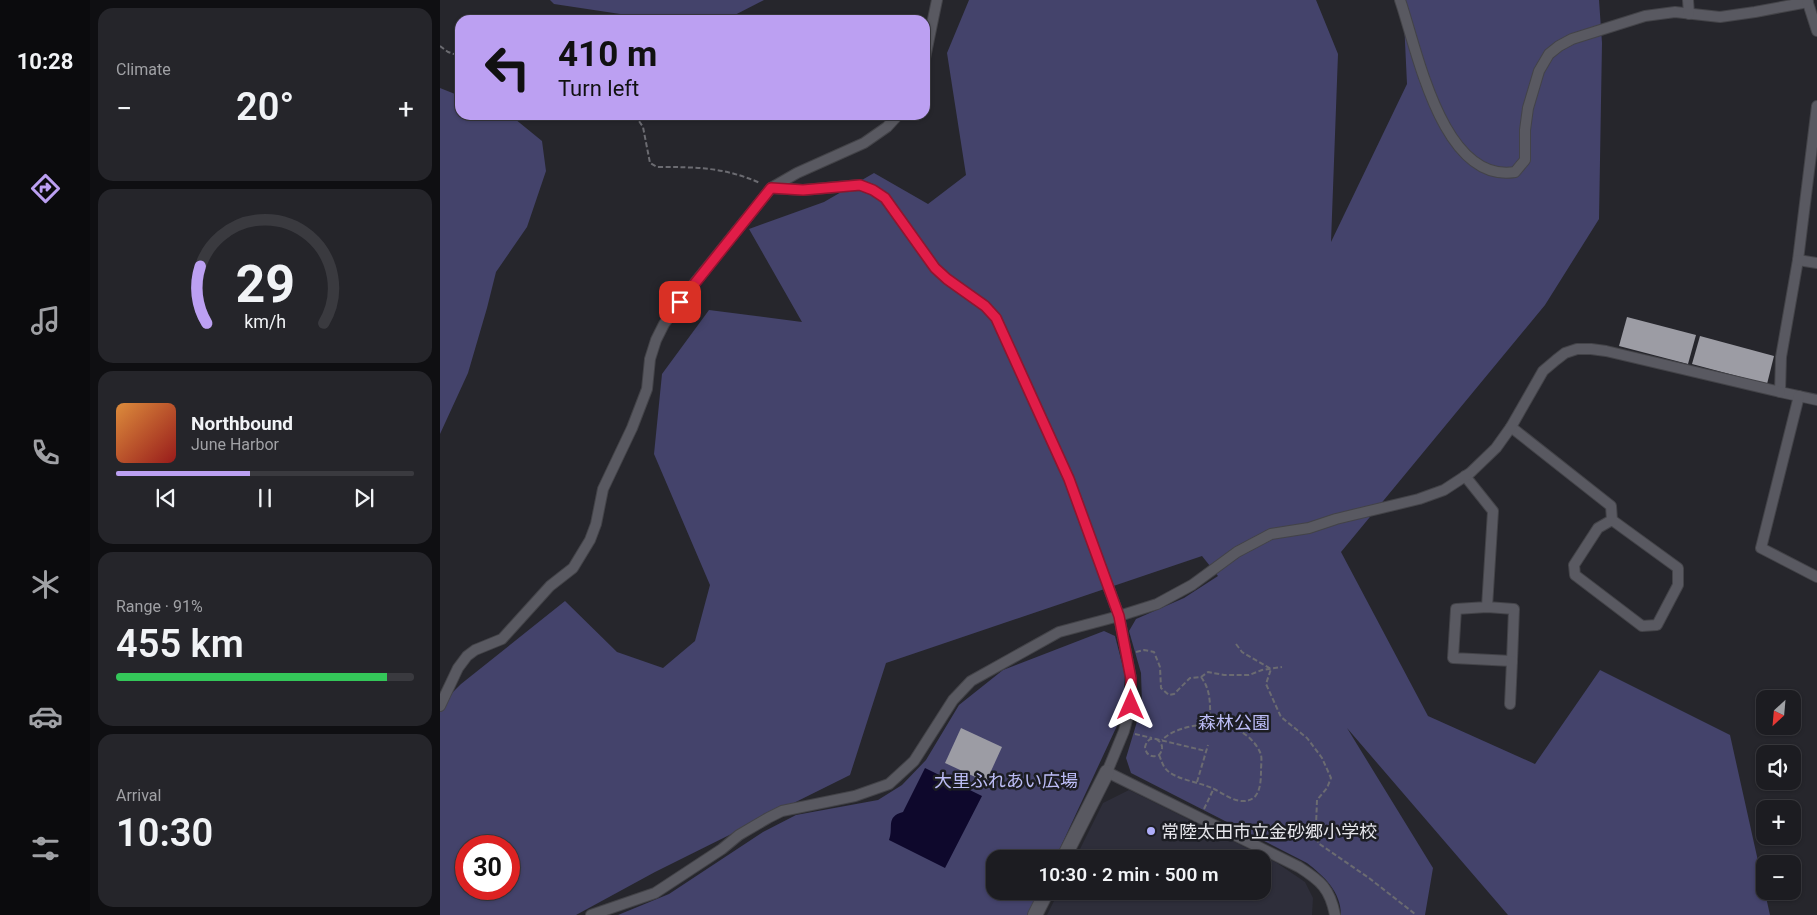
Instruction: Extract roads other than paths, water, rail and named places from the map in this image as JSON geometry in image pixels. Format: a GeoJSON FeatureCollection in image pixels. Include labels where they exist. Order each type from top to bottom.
{"type":"FeatureCollection","features":[{"type":"Feature","properties":{"kind":"street"},"geometry":{"type":"LineString","coordinates":[[930,34],[937,0]]}},
{"type":"Feature","properties":{"kind":"street"},"geometry":{"type":"LineString","coordinates":[[1400,0],[1430,94],[1440,116],[1468,156],[1494,172],[1506,173],[1515,172],[1525,160],[1525,130],[1528,108],[1538,71],[1554,50],[1572,39],[1644,16],[1675,12],[1720,17],[1808,1],[1817,31]]}},
{"type":"Feature","properties":{"kind":"street"},"geometry":{"type":"LineString","coordinates":[[1688,0],[1689,14]]}},
{"type":"Feature","properties":{"kind":"street"},"geometry":{"type":"LineString","coordinates":[[1780,392],[1781,357],[1798,260],[1815,141],[1817,106]]}},
{"type":"Feature","properties":{"kind":"street"},"geometry":{"type":"LineString","coordinates":[[440,706],[458,668],[468,656],[474,650],[502,639],[550,586],[573,568],[590,540],[603,489],[641,408],[647,389],[650,359],[656,340],[664,324],[689,290],[771,188],[797,173],[864,143],[887,127],[893,120]]}},
{"type":"Feature","properties":{"kind":"street"},"geometry":{"type":"LineString","coordinates":[[771,188],[803,190],[860,185],[873,190],[885,198],[935,268],[985,306],[996,318],[1069,479],[1119,616],[1132,692],[1131,705],[1124,731],[1107,772],[1068,850]]}},
{"type":"Feature","properties":{"kind":"street"},"geometry":{"type":"LineString","coordinates":[[1798,260],[1817,263]]}},
{"type":"Feature","properties":{"kind":"street"},"geometry":{"type":"LineString","coordinates":[[591,915],[655,893],[722,849],[739,835],[782,811],[856,796],[888,784],[914,761],[953,700],[971,681],[1059,632],[1157,604],[1192,585],[1237,552],[1271,534],[1309,528],[1336,519],[1419,499],[1444,490],[1465,476],[1496,448],[1511,427],[1543,371],[1565,353],[1577,349],[1606,351],[1817,400]]}},
{"type":"Feature","properties":{"kind":"street"},"geometry":{"type":"LineString","coordinates":[[1799,396],[1761,548],[1817,577]]}},
{"type":"Feature","properties":{"kind":"street"},"geometry":{"type":"LineString","coordinates":[[1511,427],[1611,506],[1612,520],[1678,568],[1678,585],[1657,625],[1642,626],[1575,576],[1574,565],[1598,528],[1612,520]]}},
{"type":"Feature","properties":{"kind":"street"},"geometry":{"type":"LineString","coordinates":[[1465,476],[1493,511],[1487,607]]}},
{"type":"Feature","properties":{"kind":"street"},"geometry":{"type":"LineString","coordinates":[[1510,704],[1512,661],[1514,609],[1487,607],[1456,609],[1453,658],[1512,661]]}},
{"type":"Feature","properties":{"kind":"street"},"geometry":{"type":"LineString","coordinates":[[1107,772],[1299,866],[1326,888],[1333,902],[1335,915]]}},
{"type":"Feature","properties":{"kind":"street"},"geometry":{"type":"LineString","coordinates":[[1035,915],[1042,900]]}},
{"type":"Feature","properties":{"kind":"place","name":"常陸太田市立金砂郷小学校"},"geometry":{"type":"Point","coordinates":[1151,831]}},
{"type":"Feature","properties":{"kind":"park label","name":"森林公園"},"geometry":{"type":"Point","coordinates":[1234,722]}},
{"type":"Feature","properties":{"kind":"park label","name":"大里ふれあい広場"},"geometry":{"type":"Point","coordinates":[1006,780]}}]}
